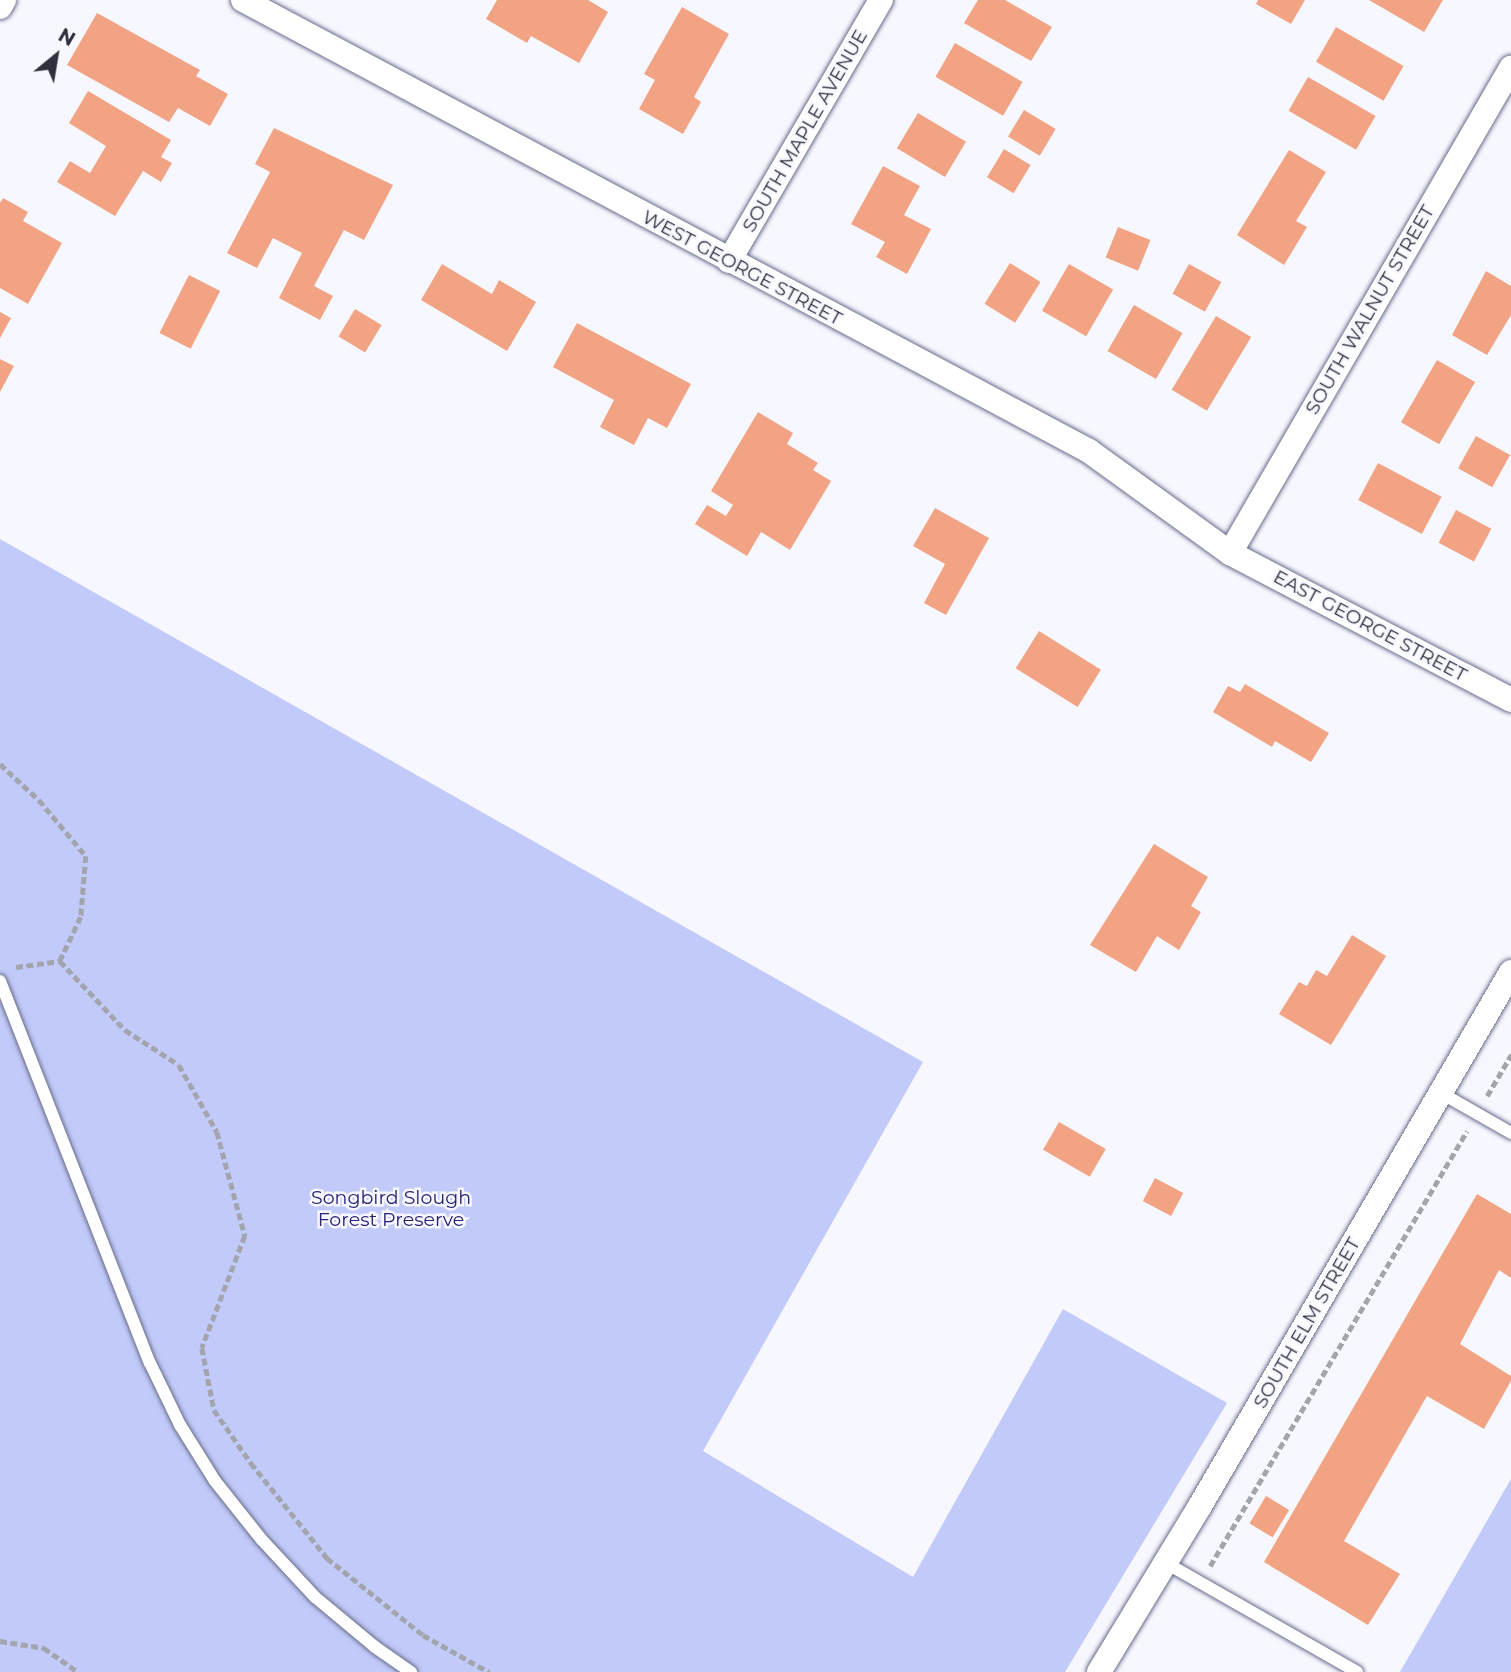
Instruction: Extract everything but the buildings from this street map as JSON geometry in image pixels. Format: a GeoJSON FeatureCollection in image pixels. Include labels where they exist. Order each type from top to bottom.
{"type":"FeatureCollection","features":[{"type":"Feature","properties":{"kind":"street"},"geometry":{"type":"LineString","coordinates":[[0,8],[4,0]]}},
{"type":"Feature","properties":{"kind":"street","name":"WEST GEORGE STREET"},"geometry":{"type":"LineString","coordinates":[[243,0],[1089,451],[1230,553]]}},
{"type":"Feature","properties":{"kind":"street","name":"SOUTH MAPLE AVENUE"},"geometry":{"type":"LineString","coordinates":[[729,261],[881,0]]}},
{"type":"Feature","properties":{"kind":"street","name":"SOUTH WALNUT STREET"},"geometry":{"type":"LineString","coordinates":[[1230,553],[1511,68]]}},
{"type":"Feature","properties":{"kind":"street","name":"EAST GEORGE STREET"},"geometry":{"type":"LineString","coordinates":[[1230,553],[1511,700]]}},
{"type":"Feature","properties":{"kind":"street","name":"SOUTH ELM STREET"},"geometry":{"type":"LineString","coordinates":[[1099,1672],[1166,1563],[1511,972]]}},
{"type":"Feature","properties":{"kind":"lane"},"geometry":{"type":"LineString","coordinates":[[0,981],[150,1363],[180,1425],[215,1481],[262,1540],[315,1597],[375,1647],[411,1672]]}},
{"type":"Feature","properties":{"kind":"lane"},"geometry":{"type":"LineString","coordinates":[[1441,1093],[1511,1133]]}},
{"type":"Feature","properties":{"kind":"lane"},"geometry":{"type":"LineString","coordinates":[[1166,1563],[1357,1672]]}},
{"type":"Feature","properties":{"kind":"path"},"geometry":{"type":"LineString","coordinates":[[0,764],[39,800],[86,856],[81,917],[60,961]]}},
{"type":"Feature","properties":{"kind":"path"},"geometry":{"type":"LineString","coordinates":[[12,968],[60,961]]}},
{"type":"Feature","properties":{"kind":"path"},"geometry":{"type":"LineString","coordinates":[[60,961],[125,1030],[179,1065],[217,1132],[245,1236],[202,1348],[214,1410],[251,1463],[327,1558],[423,1635],[489,1672]]}},
{"type":"Feature","properties":{"kind":"path"},"geometry":{"type":"LineString","coordinates":[[1200,1582],[1511,1055]]}},
{"type":"Feature","properties":{"kind":"path"},"geometry":{"type":"LineString","coordinates":[[0,1640],[44,1648],[78,1672]]}},
{"type":"Feature","properties":{"kind":"green space","name":"Songbird Slough Forest Preserve"},"geometry":{"type":"Polygon","coordinates":[[[0,539],[923,1062],[703,1451],[913,1577],[1063,1309],[1227,1403],[1065,1672],[0,1672],[0,539]]]}},
{"type":"Feature","properties":{"kind":"green space"},"geometry":{"type":"Polygon","coordinates":[[[1511,1479],[1511,1672],[1400,1672],[1511,1479]]]}}]}
